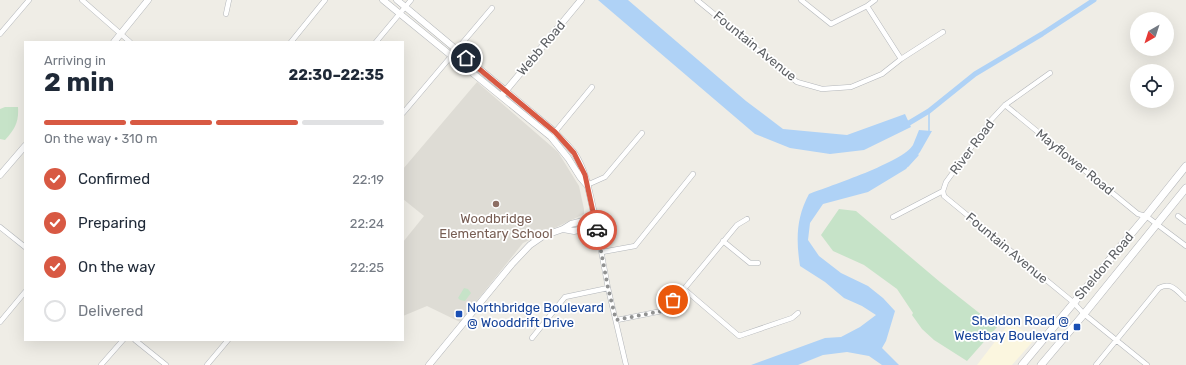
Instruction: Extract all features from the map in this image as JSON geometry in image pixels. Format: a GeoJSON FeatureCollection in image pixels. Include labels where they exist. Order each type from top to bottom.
{"type":"FeatureCollection","features":[{"type":"Feature","properties":{"kind":"main road","name":"Sheldon Road"},"geometry":{"type":"LineString","coordinates":[[1022,365],[1186,166]]}},
{"type":"Feature","properties":{"kind":"main road","name":"Sheldon Road"},"geometry":{"type":"LineString","coordinates":[[1041,365],[1186,188]]}},
{"type":"Feature","properties":{"kind":"street"},"geometry":{"type":"LineString","coordinates":[[0,34],[29,0]]}},
{"type":"Feature","properties":{"kind":"street"},"geometry":{"type":"LineString","coordinates":[[82,0],[129,41]]}},
{"type":"Feature","properties":{"kind":"street"},"geometry":{"type":"LineString","coordinates":[[115,41],[148,0]]}},
{"type":"Feature","properties":{"kind":"street"},"geometry":{"type":"LineString","coordinates":[[226,14],[229,0]]}},
{"type":"Feature","properties":{"kind":"street"},"geometry":{"type":"LineString","coordinates":[[292,41],[325,0]]}},
{"type":"Feature","properties":{"kind":"street"},"geometry":{"type":"LineString","coordinates":[[383,0],[551,137],[587,185]]}},
{"type":"Feature","properties":{"kind":"street"},"geometry":{"type":"LineString","coordinates":[[397,0],[555,132],[574,153],[581,166],[587,185],[597,226],[608,288],[626,365]]}},
{"type":"Feature","properties":{"kind":"street"},"geometry":{"type":"LineString","coordinates":[[377,41],[411,0]]}},
{"type":"Feature","properties":{"kind":"street","name":"Webb Road"},"geometry":{"type":"LineString","coordinates":[[501,96],[581,0]]}},
{"type":"Feature","properties":{"kind":"street","name":"Fountain Avenue"},"geometry":{"type":"LineString","coordinates":[[697,0],[797,82],[822,89],[851,87],[882,74],[901,59],[943,32]]}},
{"type":"Feature","properties":{"kind":"street"},"geometry":{"type":"LineString","coordinates":[[801,0],[831,24],[867,6],[875,0]]}},
{"type":"Feature","properties":{"kind":"street"},"geometry":{"type":"LineString","coordinates":[[867,6],[901,59]]}},
{"type":"Feature","properties":{"kind":"street"},"geometry":{"type":"LineString","coordinates":[[404,112],[492,8]]}},
{"type":"Feature","properties":{"kind":"street","name":"River Road"},"geometry":{"type":"LineString","coordinates":[[943,191],[946,182],[992,119],[1005,105],[1050,73]]}},
{"type":"Feature","properties":{"kind":"street"},"geometry":{"type":"LineString","coordinates":[[555,132],[592,87]]}},
{"type":"Feature","properties":{"kind":"street","name":"Mayflower Road"},"geometry":{"type":"LineString","coordinates":[[1005,105],[1138,214],[1146,216],[1186,246]]}},
{"type":"Feature","properties":{"kind":"street"},"geometry":{"type":"LineString","coordinates":[[587,185],[605,177],[642,133]]}},
{"type":"Feature","properties":{"kind":"street"},"geometry":{"type":"LineString","coordinates":[[0,175],[24,147]]}},
{"type":"Feature","properties":{"kind":"street"},"geometry":{"type":"LineString","coordinates":[[602,252],[635,246],[693,174]]}},
{"type":"Feature","properties":{"kind":"street"},"geometry":{"type":"LineString","coordinates":[[893,217],[943,191]]}},
{"type":"Feature","properties":{"kind":"street","name":"Fountain Avenue"},"geometry":{"type":"LineString","coordinates":[[943,191],[944,196],[1073,302],[1084,314],[1146,365]]}},
{"type":"Feature","properties":{"kind":"street"},"geometry":{"type":"LineString","coordinates":[[1178,216],[1186,222]]}},
{"type":"Feature","properties":{"kind":"street"},"geometry":{"type":"LineString","coordinates":[[429,365],[530,245],[543,236],[563,229],[571,224],[595,218]]}},
{"type":"Feature","properties":{"kind":"street"},"geometry":{"type":"LineString","coordinates":[[616,320],[662,311],[684,289],[737,225],[747,219]]}},
{"type":"Feature","properties":{"kind":"street"},"geometry":{"type":"LineString","coordinates":[[563,229],[574,231],[597,226]]}},
{"type":"Feature","properties":{"kind":"street"},"geometry":{"type":"LineString","coordinates":[[0,227],[24,246]]}},
{"type":"Feature","properties":{"kind":"street"},"geometry":{"type":"LineString","coordinates":[[723,242],[750,263],[758,263]]}},
{"type":"Feature","properties":{"kind":"street"},"geometry":{"type":"LineString","coordinates":[[1096,365],[1159,288],[1164,285],[1170,286],[1186,299]]}},
{"type":"Feature","properties":{"kind":"street"},"geometry":{"type":"LineString","coordinates":[[532,338],[565,297],[608,288]]}},
{"type":"Feature","properties":{"kind":"street"},"geometry":{"type":"LineString","coordinates":[[684,289],[739,336],[792,318],[798,313]]}},
{"type":"Feature","properties":{"kind":"street"},"geometry":{"type":"LineString","coordinates":[[0,322],[24,293]]}},
{"type":"Feature","properties":{"kind":"street"},"geometry":{"type":"LineString","coordinates":[[101,365],[122,341]]}},
{"type":"Feature","properties":{"kind":"street"},"geometry":{"type":"LineString","coordinates":[[136,341],[166,365]]}},
{"type":"Feature","properties":{"kind":"street"},"geometry":{"type":"LineString","coordinates":[[207,365],[227,341]]}},
{"type":"Feature","properties":{"kind":"shaded area","name":"Woodbridge Elementary School"},"geometry":{"type":"Polygon","coordinates":[[[477,82],[558,152],[579,186],[584,214],[523,243],[460,322],[427,306],[404,316],[404,241],[424,216],[404,200],[404,168],[477,82]]]}},
{"type":"Feature","properties":{"kind":"shaded area"},"geometry":{"type":"Polygon","coordinates":[[[1010,322],[1035,339],[1012,365],[977,365],[1010,322]]]}},
{"type":"Feature","properties":{"kind":"green space"},"geometry":{"type":"Polygon","coordinates":[[[5,107],[18,107],[18,117],[16,125],[5,140],[0,139],[0,109],[5,107]]]}},
{"type":"Feature","properties":{"kind":"green space"},"geometry":{"type":"Polygon","coordinates":[[[839,209],[856,211],[940,282],[997,327],[967,361],[934,340],[922,329],[897,289],[864,265],[833,251],[821,235],[839,209]]]}},
{"type":"Feature","properties":{"kind":"green space"},"geometry":{"type":"Polygon","coordinates":[[[464,288],[468,289],[471,293],[465,301],[458,298],[464,288]]]}},
{"type":"Feature","properties":{"kind":"water"},"geometry":{"type":"Polygon","coordinates":[[[598,0],[628,0],[746,101],[783,129],[847,135],[905,114],[911,127],[864,150],[830,154],[790,148],[755,134],[598,0]]]}},
{"type":"Feature","properties":{"kind":"water"},"geometry":{"type":"Polygon","coordinates":[[[919,130],[932,131],[920,152],[906,169],[868,192],[823,204],[810,223],[808,240],[819,256],[841,273],[868,286],[883,298],[895,311],[886,341],[882,348],[899,365],[882,365],[869,356],[847,352],[823,355],[798,365],[751,365],[825,338],[841,337],[860,327],[876,315],[862,306],[844,298],[825,282],[800,266],[798,247],[799,220],[809,194],[865,173],[895,159],[907,152],[913,145],[919,130]]]}},
{"type":"Feature","properties":{"kind":"waterway"},"geometry":{"type":"LineString","coordinates":[[904,126],[929,111],[975,74],[1042,34],[1094,0]]}},
{"type":"Feature","properties":{"kind":"waterway"},"geometry":{"type":"LineString","coordinates":[[929,111],[929,132]]}},
{"type":"Feature","properties":{"kind":"waterway"},"geometry":{"type":"LineString","coordinates":[[908,166],[918,155]]}},
{"type":"Feature","properties":{"kind":"way so far"},"geometry":{"type":"LineString","coordinates":[[597,230],[608,288],[616,320],[662,311],[673,300]]}},
{"type":"Feature","properties":{"kind":"place","name":"Woodbridge Elementary School"},"geometry":{"type":"Point","coordinates":[496,204]}},
{"type":"Feature","properties":{"kind":"place","name":"Northbridge Boulevard @ Wooddrift Drive"},"geometry":{"type":"Point","coordinates":[459,314]}},
{"type":"Feature","properties":{"kind":"place","name":"Sheldon Road @ Westbay Boulevard"},"geometry":{"type":"Point","coordinates":[1077,327]}},
{"type":"Feature","properties":{"kind":"route"},"geometry":{"type":"LineString","coordinates":[[466,58],[555,132],[574,153],[585,175],[597,230]]}}]}
